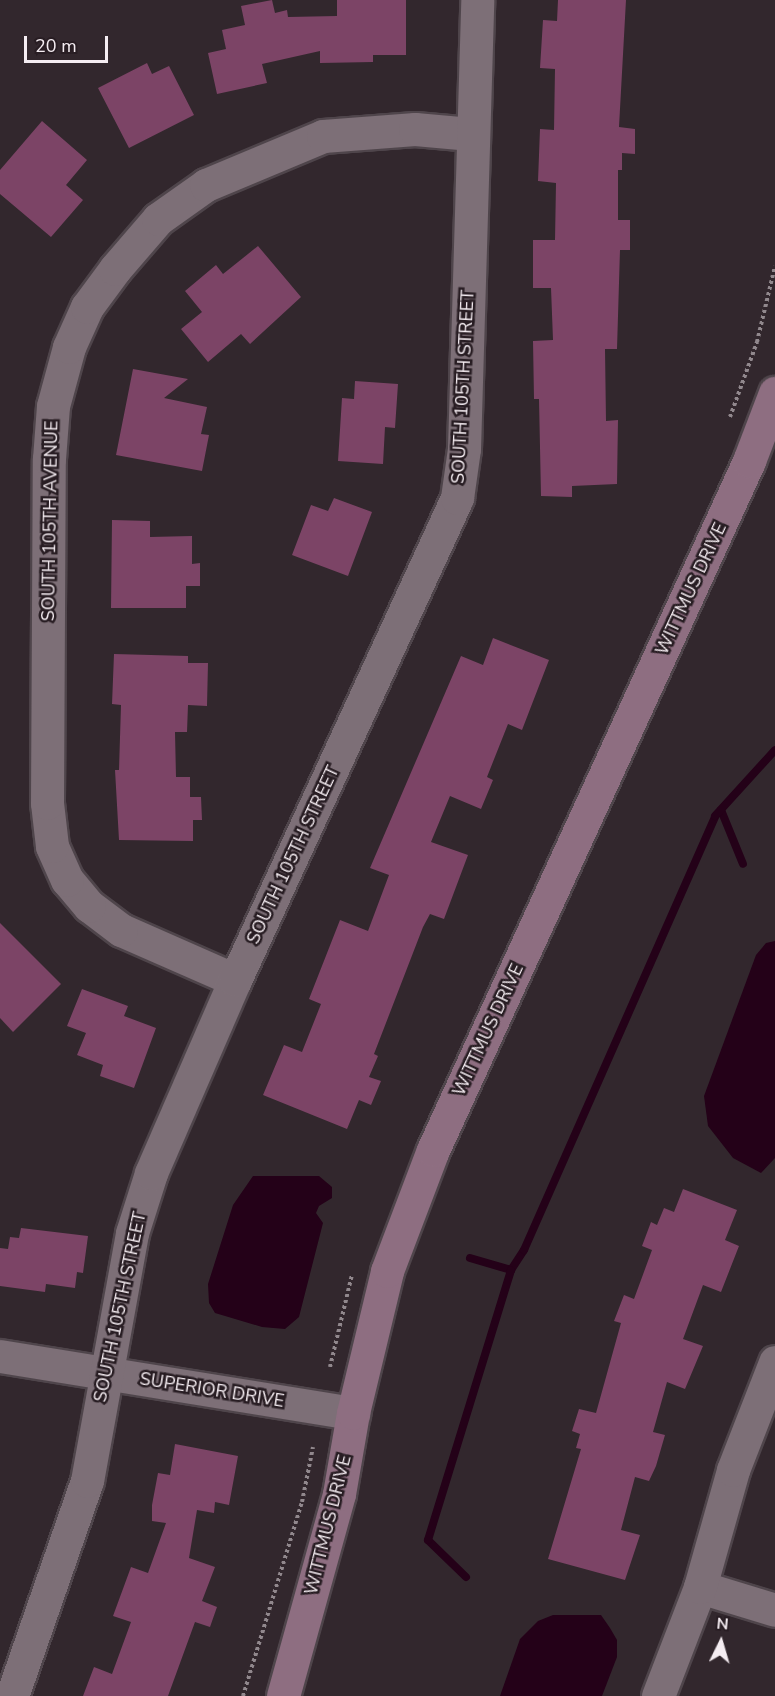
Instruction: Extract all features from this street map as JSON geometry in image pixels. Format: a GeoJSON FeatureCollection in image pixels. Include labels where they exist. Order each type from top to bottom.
{"type":"FeatureCollection","features":[{"type":"Feature","properties":{"kind":"street","name":"SOUTH 105TH STREET"},"geometry":{"type":"LineString","coordinates":[[12,1696],[87,1481],[104,1373],[132,1233],[151,1173],[235,980],[457,498],[464,449],[471,134],[477,0]]}},
{"type":"Feature","properties":{"kind":"street","name":"SOUTH 105TH AVENUE"},"geometry":{"type":"LineString","coordinates":[[235,980],[121,930],[81,897],[67,880],[52,846],[47,803],[49,459],[53,406],[69,347],[87,307],[122,260],[158,219],[206,184],[323,135],[415,129],[471,134]]}},
{"type":"Feature","properties":{"kind":"street","name":"WITTMUS DRIVE"},"geometry":{"type":"LineString","coordinates":[[283,1696],[339,1494],[353,1413],[387,1271],[433,1150],[744,472],[775,393]]}},
{"type":"Feature","properties":{"kind":"street","name":"SUPERIOR DRIVE"},"geometry":{"type":"LineString","coordinates":[[0,1356],[353,1413]]}},
{"type":"Feature","properties":{"kind":"street"},"geometry":{"type":"LineString","coordinates":[[658,1696],[699,1587],[733,1470],[775,1362]]}},
{"type":"Feature","properties":{"kind":"street"},"geometry":{"type":"LineString","coordinates":[[699,1587],[775,1610]]}},
{"type":"Feature","properties":{"kind":"shaded area"},"geometry":{"type":"Polygon","coordinates":[[[775,941],[775,1158],[761,1173],[733,1158],[708,1126],[704,1096],[756,955],[766,943],[775,941]]]}},
{"type":"Feature","properties":{"kind":"shaded area"},"geometry":{"type":"Polygon","coordinates":[[[253,1176],[319,1176],[332,1187],[332,1198],[319,1206],[316,1213],[323,1223],[299,1317],[285,1329],[262,1327],[215,1313],[209,1303],[208,1284],[233,1205],[253,1176]]]}},
{"type":"Feature","properties":{"kind":"shaded area"},"geometry":{"type":"Polygon","coordinates":[[[553,1615],[601,1615],[610,1628],[617,1640],[617,1657],[602,1696],[500,1696],[520,1639],[538,1621],[553,1615]]]}},
{"type":"Feature","properties":{"kind":"building"},"geometry":{"type":"Polygon","coordinates":[[[272,0],[275,13],[287,10],[288,17],[337,16],[337,0],[406,0],[406,55],[373,55],[373,62],[320,63],[320,51],[262,64],[267,83],[217,94],[208,53],[226,49],[222,30],[245,25],[241,6],[272,0]]]}},
{"type":"Feature","properties":{"kind":"building"},"geometry":{"type":"Polygon","coordinates":[[[558,0],[626,0],[619,127],[635,129],[635,154],[622,153],[622,170],[618,170],[618,220],[630,220],[630,250],[620,250],[617,349],[605,349],[606,421],[618,420],[617,484],[572,486],[572,497],[541,496],[539,399],[534,399],[533,341],[553,340],[551,288],[533,288],[533,240],[555,240],[556,183],[538,181],[540,129],[554,130],[555,69],[540,68],[543,20],[557,21],[558,0]]]}},
{"type":"Feature","properties":{"kind":"building"},"geometry":{"type":"Polygon","coordinates":[[[147,63],[152,74],[169,66],[194,115],[129,148],[98,88],[147,63]]]}},
{"type":"Feature","properties":{"kind":"building"},"geometry":{"type":"Polygon","coordinates":[[[42,121],[87,160],[66,185],[83,200],[51,237],[0,194],[0,170],[42,121]]]}},
{"type":"Feature","properties":{"kind":"building"},"geometry":{"type":"Polygon","coordinates":[[[258,246],[301,297],[250,344],[241,334],[208,362],[181,329],[202,312],[185,291],[216,265],[223,274],[258,246]]]}},
{"type":"Feature","properties":{"kind":"building"},"geometry":{"type":"Polygon","coordinates":[[[133,369],[188,379],[164,398],[207,407],[201,434],[209,435],[202,471],[116,455],[133,369]]]}},
{"type":"Feature","properties":{"kind":"building"},"geometry":{"type":"Polygon","coordinates":[[[355,381],[398,384],[395,428],[385,427],[383,464],[338,461],[342,398],[354,399],[355,381]]]}},
{"type":"Feature","properties":{"kind":"building"},"geometry":{"type":"Polygon","coordinates":[[[334,498],[372,512],[348,576],[292,555],[311,505],[328,511],[334,498]]]}},
{"type":"Feature","properties":{"kind":"building"},"geometry":{"type":"Polygon","coordinates":[[[112,520],[150,521],[150,537],[192,536],[192,564],[200,563],[200,586],[186,586],[186,608],[111,608],[112,520]]]}},
{"type":"Feature","properties":{"kind":"building"},"geometry":{"type":"Polygon","coordinates":[[[493,638],[549,660],[522,730],[508,724],[487,777],[493,780],[481,809],[450,796],[431,842],[468,855],[444,919],[430,914],[423,927],[374,1054],[378,1056],[369,1077],[381,1081],[371,1105],[359,1100],[347,1129],[263,1095],[284,1045],[302,1052],[321,1004],[309,999],[340,920],[368,931],[389,875],[370,868],[461,656],[483,665],[493,638]]]}},
{"type":"Feature","properties":{"kind":"building"},"geometry":{"type":"Polygon","coordinates":[[[114,654],[188,656],[188,663],[208,663],[207,706],[188,705],[187,732],[175,732],[176,777],[190,777],[190,797],[201,797],[202,820],[193,820],[193,841],[119,840],[115,770],[119,770],[121,705],[112,704],[114,654]]]}},
{"type":"Feature","properties":{"kind":"building"},"geometry":{"type":"Polygon","coordinates":[[[0,923],[61,984],[13,1032],[0,1018],[0,923]]]}},
{"type":"Feature","properties":{"kind":"building"},"geometry":{"type":"Polygon","coordinates":[[[82,989],[128,1006],[124,1016],[156,1028],[134,1088],[100,1076],[103,1065],[77,1055],[86,1033],[67,1026],[82,989]]]}},
{"type":"Feature","properties":{"kind":"building"},"geometry":{"type":"Polygon","coordinates":[[[683,1189],[737,1210],[725,1240],[739,1246],[721,1292],[703,1285],[683,1339],[703,1346],[685,1389],[667,1382],[653,1432],[665,1435],[656,1466],[649,1481],[635,1477],[621,1530],[640,1535],[625,1580],[548,1559],[581,1449],[576,1448],[580,1434],[572,1431],[579,1409],[596,1413],[621,1323],[614,1321],[624,1295],[634,1299],[652,1250],[642,1246],[651,1222],[657,1225],[664,1208],[674,1212],[683,1189]]]}},
{"type":"Feature","properties":{"kind":"building"},"geometry":{"type":"Polygon","coordinates":[[[21,1228],[88,1236],[83,1273],[77,1272],[75,1288],[46,1284],[45,1292],[0,1286],[0,1248],[8,1249],[10,1237],[19,1238],[21,1228]]]}},
{"type":"Feature","properties":{"kind":"building"},"geometry":{"type":"Polygon","coordinates":[[[175,1444],[238,1456],[229,1505],[215,1502],[214,1513],[197,1510],[189,1558],[215,1567],[202,1601],[217,1607],[210,1627],[195,1622],[168,1696],[83,1696],[94,1667],[112,1674],[131,1622],[113,1616],[131,1567],[148,1573],[166,1523],[152,1521],[152,1505],[158,1473],[170,1475],[175,1444]]]}},
{"type":"Feature","properties":{"kind":"waterway"},"geometry":{"type":"LineString","coordinates":[[470,1258],[511,1270],[524,1250],[715,816],[775,750]]}},
{"type":"Feature","properties":{"kind":"waterway"},"geometry":{"type":"LineString","coordinates":[[721,810],[743,864]]}},
{"type":"Feature","properties":{"kind":"waterway"},"geometry":{"type":"LineString","coordinates":[[466,1577],[428,1540],[511,1270]]}}]}
